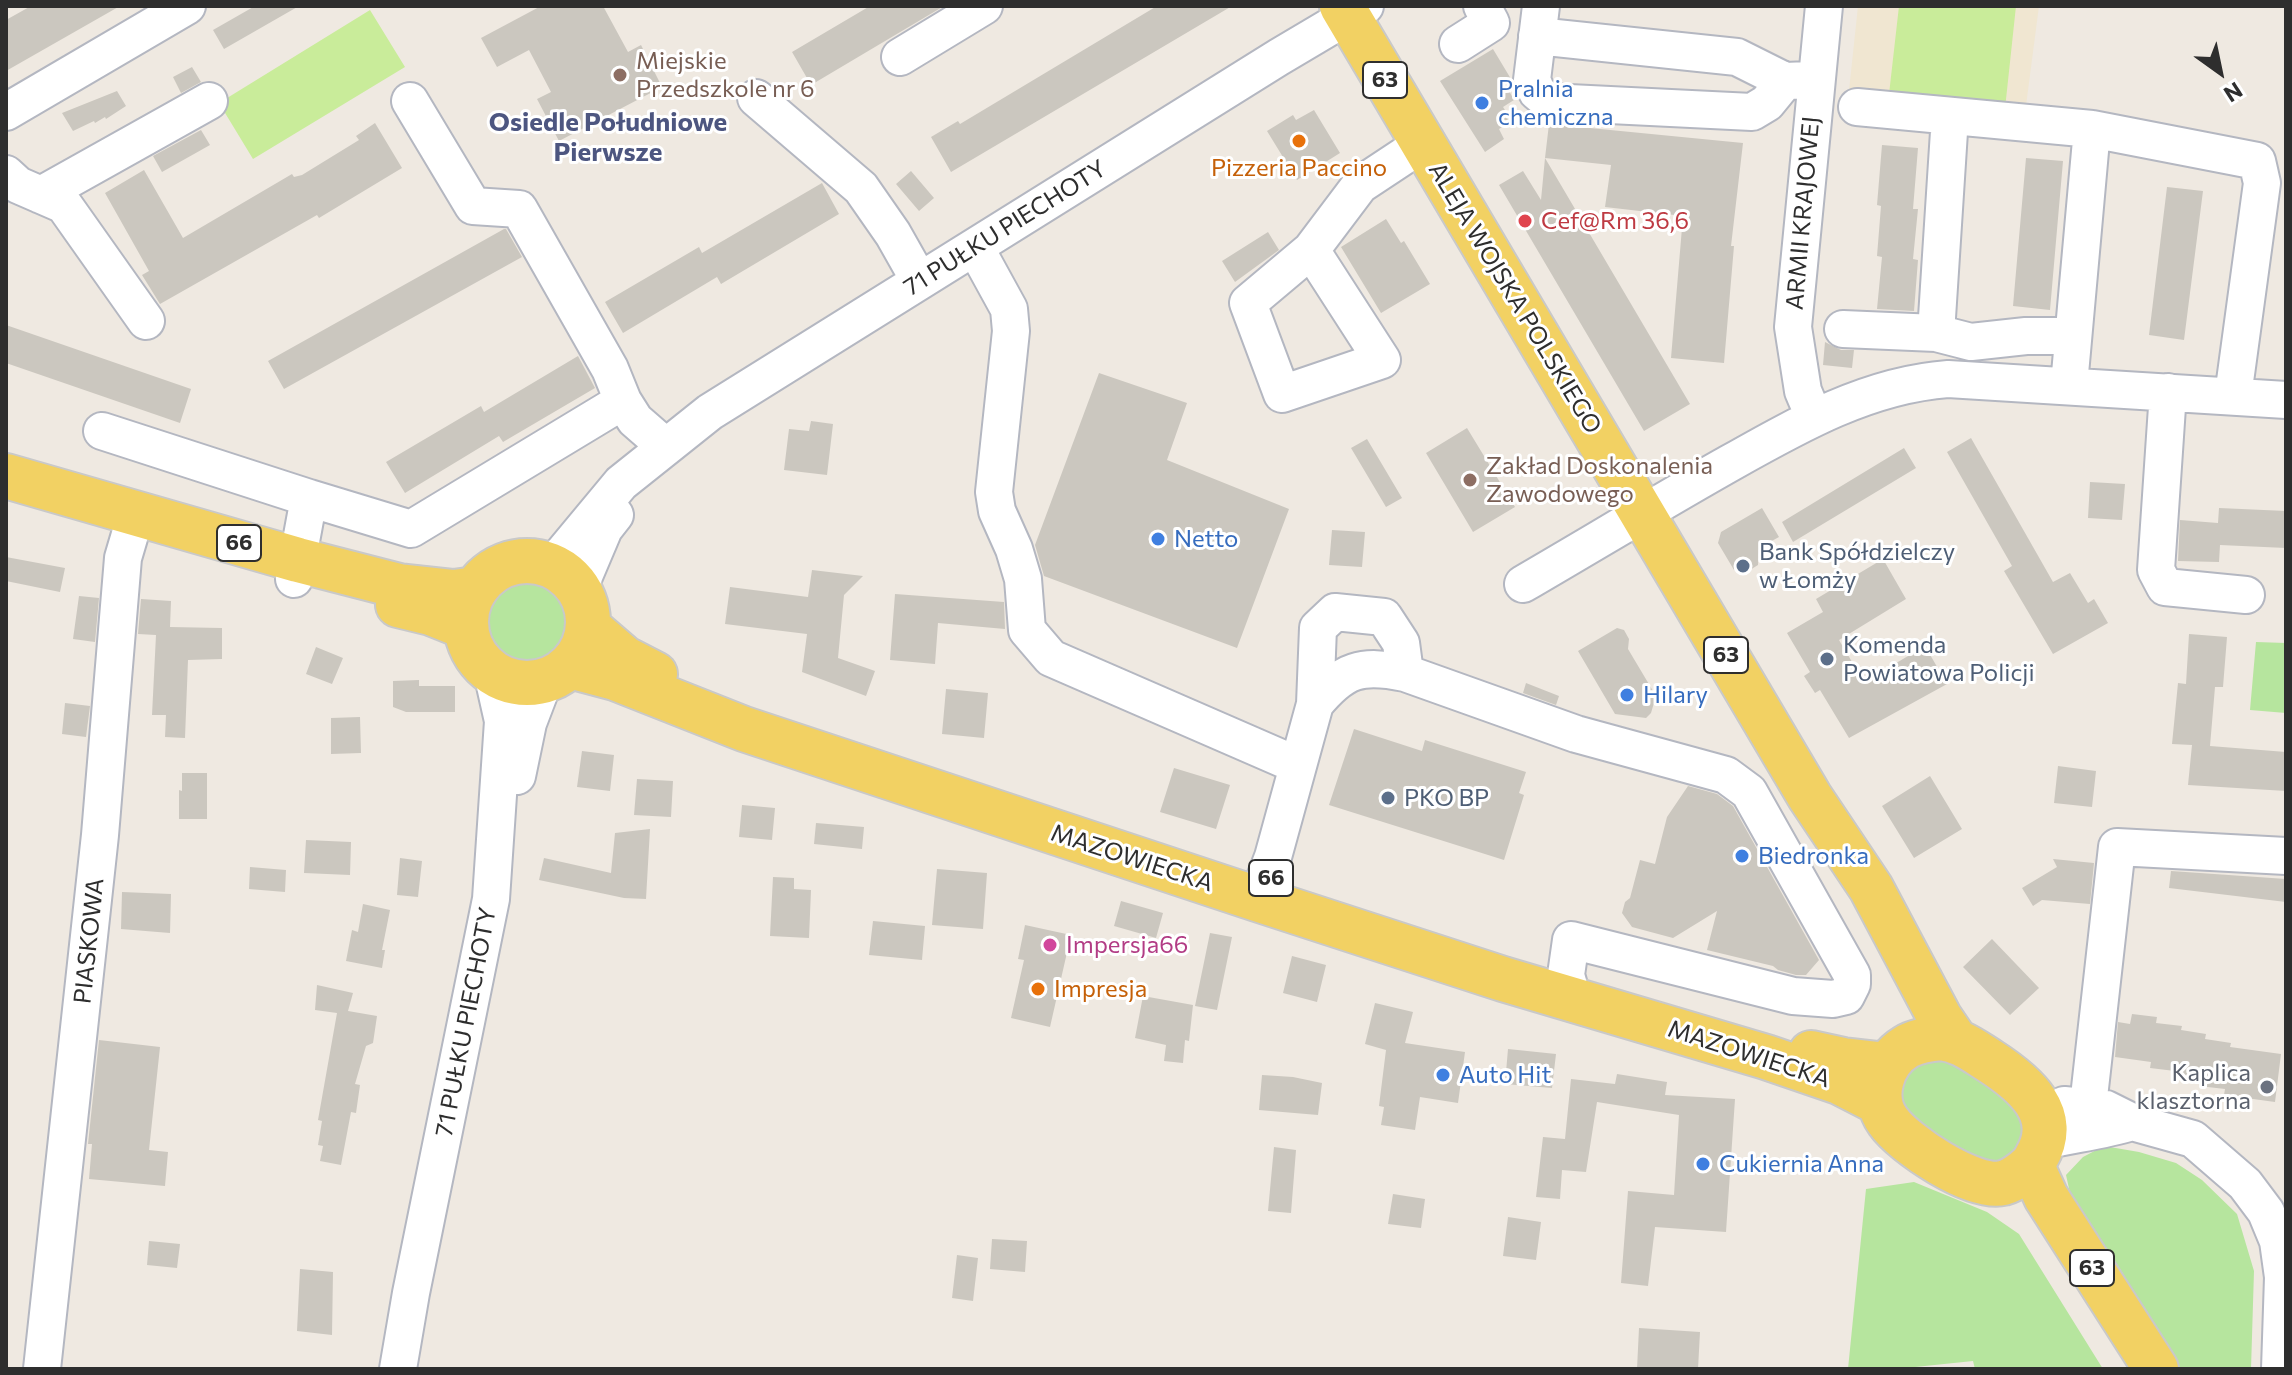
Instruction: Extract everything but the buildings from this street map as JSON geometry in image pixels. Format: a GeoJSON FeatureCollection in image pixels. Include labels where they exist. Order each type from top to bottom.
{"type":"FeatureCollection","features":[{"type":"Feature","properties":{"kind":"main road","name":"ALEJA WOJSKA POLSKIEGO"},"geometry":{"type":"LineString","coordinates":[[1352,9],[1422,144],[1810,797],[1871,888],[1940,1018],[1955,1040]]}},
{"type":"Feature","properties":{"kind":"main road","name":"66"},"geometry":{"type":"LineString","coordinates":[[6,476],[132,523]]}},
{"type":"Feature","properties":{"kind":"main road","name":"66"},"geometry":{"type":"LineString","coordinates":[[6,497],[132,523],[296,569],[431,613],[471,608]]}},
{"type":"Feature","properties":{"kind":"main road"},"geometry":{"type":"LineString","coordinates":[[528,561],[573,594],[579,655],[557,673],[517,682],[492,672],[479,660],[470,645],[471,608],[493,571],[528,561]]}},
{"type":"Feature","properties":{"kind":"main road","name":"MAZOWIECKA"},"geometry":{"type":"LineString","coordinates":[[573,594],[624,658],[705,696],[1261,887]]}},
{"type":"Feature","properties":{"kind":"main road","name":"MAZOWIECKA"},"geometry":{"type":"LineString","coordinates":[[557,673],[615,678],[744,729],[1261,887],[1570,987],[1808,1052],[1891,1071]]}},
{"type":"Feature","properties":{"kind":"main road","name":"ALEJA WOJSKA POLSKIEGO"},"geometry":{"type":"LineString","coordinates":[[1810,797],[1853,891],[1889,955],[1903,1001],[1891,1071]]}},
{"type":"Feature","properties":{"kind":"main road"},"geometry":{"type":"LineString","coordinates":[[1891,1071],[1928,1039],[1955,1040]]}},
{"type":"Feature","properties":{"kind":"main road","name":"63"},"geometry":{"type":"LineString","coordinates":[[1955,1040],[2009,1073],[2035,1098],[2043,1113],[2026,1163],[2047,1238],[2129,1369]]}},
{"type":"Feature","properties":{"kind":"main road","name":"63"},"geometry":{"type":"LineString","coordinates":[[1891,1071],[1886,1120],[1900,1136],[1964,1177],[1980,1182],[2026,1163]]}},
{"type":"Feature","properties":{"kind":"main road","name":"63"},"geometry":{"type":"LineString","coordinates":[[2026,1163],[2156,1369]]}},
{"type":"Feature","properties":{"kind":"street"},"geometry":{"type":"LineString","coordinates":[[6,112],[187,6]]}},
{"type":"Feature","properties":{"kind":"street"},"geometry":{"type":"LineString","coordinates":[[900,57],[984,6]]}},
{"type":"Feature","properties":{"kind":"street"},"geometry":{"type":"LineString","coordinates":[[1458,44],[1491,23],[1482,6]]}},
{"type":"Feature","properties":{"kind":"street","name":"ARMII KRAJOWEJ"},"geometry":{"type":"LineString","coordinates":[[1814,417],[1803,391],[1793,327],[1801,80],[1824,6]]}},
{"type":"Feature","properties":{"kind":"street","name":"71 PUŁKU PIECHOTY"},"geometry":{"type":"LineString","coordinates":[[573,594],[604,529],[666,447],[710,412],[1352,9]]}},
{"type":"Feature","properties":{"kind":"street"},"geometry":{"type":"LineString","coordinates":[[1539,21],[1737,57],[1801,80],[1752,112],[1549,102],[1537,92],[1532,80],[1539,21]]}},
{"type":"Feature","properties":{"kind":"street"},"geometry":{"type":"LineString","coordinates":[[756,98],[861,188],[893,234],[919,280]]}},
{"type":"Feature","properties":{"kind":"street"},"geometry":{"type":"LineString","coordinates":[[41,195],[209,101]]}},
{"type":"Feature","properties":{"kind":"street"},"geometry":{"type":"LineString","coordinates":[[410,101],[473,206],[519,209],[610,369],[623,401],[635,420],[666,447]]}},
{"type":"Feature","properties":{"kind":"street"},"geometry":{"type":"LineString","coordinates":[[1857,107],[2092,129],[2271,154],[2262,183],[2233,396]]}},
{"type":"Feature","properties":{"kind":"street"},"geometry":{"type":"LineString","coordinates":[[1936,333],[1950,116]]}},
{"type":"Feature","properties":{"kind":"street"},"geometry":{"type":"LineString","coordinates":[[2069,385],[2092,129]]}},
{"type":"Feature","properties":{"kind":"street"},"geometry":{"type":"LineString","coordinates":[[1311,250],[1360,185],[1422,144]]}},
{"type":"Feature","properties":{"kind":"street"},"geometry":{"type":"LineString","coordinates":[[6,174],[18,185],[64,205],[146,321]]}},
{"type":"Feature","properties":{"kind":"street"},"geometry":{"type":"LineString","coordinates":[[975,247],[1009,309],[1011,331],[994,492],[997,511],[1023,579],[1027,630],[1051,658],[1297,765]]}},
{"type":"Feature","properties":{"kind":"street"},"geometry":{"type":"LineString","coordinates":[[1843,329],[1936,333],[1971,342],[2026,336],[2071,336]]}},
{"type":"Feature","properties":{"kind":"street"},"geometry":{"type":"LineString","coordinates":[[1523,584],[1814,417],[1915,382],[1948,379],[2286,400]]}},
{"type":"Feature","properties":{"kind":"street"},"geometry":{"type":"LineString","coordinates":[[2168,392],[2156,570],[2165,587],[2246,595]]}},
{"type":"Feature","properties":{"kind":"street"},"geometry":{"type":"LineString","coordinates":[[102,431],[411,529],[623,401]]}},
{"type":"Feature","properties":{"kind":"street"},"geometry":{"type":"LineString","coordinates":[[296,569],[309,498]]}},
{"type":"Feature","properties":{"kind":"street","name":"PIASKOWA"},"geometry":{"type":"LineString","coordinates":[[42,1369],[100,835],[123,558],[132,523]]}},
{"type":"Feature","properties":{"kind":"street"},"geometry":{"type":"LineString","coordinates":[[1261,887],[1283,824],[1315,704],[1318,628],[1335,612],[1384,617],[1401,643],[1405,673]]}},
{"type":"Feature","properties":{"kind":"street"},"geometry":{"type":"LineString","coordinates":[[1315,704],[1333,682],[1348,673],[1380,668],[1405,673],[1576,734],[1726,775],[1749,792],[1852,975],[1852,984],[1846,996],[1833,999],[1793,996],[1571,940],[1570,987]]}},
{"type":"Feature","properties":{"kind":"street","name":"71 PUŁKU PIECHOTY"},"geometry":{"type":"LineString","coordinates":[[398,1369],[491,899],[503,721],[492,672]]}},
{"type":"Feature","properties":{"kind":"street"},"geometry":{"type":"LineString","coordinates":[[491,899],[528,723],[557,673]]}},
{"type":"Feature","properties":{"kind":"street"},"geometry":{"type":"LineString","coordinates":[[2088,1106],[2117,847],[2286,856]]}},
{"type":"Feature","properties":{"kind":"street"},"geometry":{"type":"LineString","coordinates":[[2035,1098],[2063,1105],[2106,1109],[2132,1122],[2193,1139],[2245,1184],[2282,1240],[2280,1369]]}},
{"type":"Feature","properties":{"kind":"street"},"geometry":{"type":"LineString","coordinates":[[2026,1163],[2083,1132],[2101,1132],[2132,1122]]}},
{"type":"Feature","properties":{"kind":"shaded area"},"geometry":{"type":"Polygon","coordinates":[[[1858,6],[2039,6],[2024,121],[1848,100],[1858,6]]]}},
{"type":"Feature","properties":{"kind":"green space"},"geometry":{"type":"Polygon","coordinates":[[[1899,6],[2016,6],[2004,118],[1888,103],[1899,6]]]}},
{"type":"Feature","properties":{"kind":"green space"},"geometry":{"type":"Polygon","coordinates":[[[370,10],[405,67],[253,159],[219,103],[370,10]]]}},
{"type":"Feature","properties":{"kind":"green space"},"geometry":{"type":"Polygon","coordinates":[[[526,581],[542,584],[555,593],[564,606],[567,622],[564,638],[555,651],[542,660],[526,663],[510,660],[497,651],[488,638],[485,622],[488,606],[497,593],[510,584],[526,581]]]}},
{"type":"Feature","properties":{"kind":"green space"},"geometry":{"type":"Polygon","coordinates":[[[2256,642],[2286,643],[2286,713],[2250,710],[2256,642]]]}},
{"type":"Feature","properties":{"kind":"green space"},"geometry":{"type":"Polygon","coordinates":[[[1940,1056],[2012,1100],[2025,1128],[2020,1148],[2003,1162],[1977,1163],[1907,1116],[1899,1094],[1901,1082],[1912,1064],[1940,1056]]]}},
{"type":"Feature","properties":{"kind":"green space"},"geometry":{"type":"Polygon","coordinates":[[[2104,1146],[2176,1163],[2202,1180],[2237,1214],[2254,1271],[2251,1369],[2177,1369],[2122,1272],[2070,1193],[2066,1175],[2083,1157],[2104,1146]]]}},
{"type":"Feature","properties":{"kind":"green space"},"geometry":{"type":"Polygon","coordinates":[[[1914,1182],[1987,1212],[2019,1234],[2103,1369],[1975,1369],[1973,1361],[1896,1369],[1848,1369],[1866,1189],[1914,1182]]]}},
{"type":"Feature","properties":{"kind":"place","name":"Miejskie Przedszkole nr 6"},"geometry":{"type":"Point","coordinates":[620,75]}},
{"type":"Feature","properties":{"kind":"place","name":"Pralnia chemiczna"},"geometry":{"type":"Point","coordinates":[1482,103]}},
{"type":"Feature","properties":{"kind":"place","name":"Pizzeria Paccino"},"geometry":{"type":"Point","coordinates":[1299,141]}},
{"type":"Feature","properties":{"kind":"place","name":"Cef@Rm 36,6"},"geometry":{"type":"Point","coordinates":[1525,221]}},
{"type":"Feature","properties":{"kind":"place","name":"Zakład Doskonalenia Zawodowego"},"geometry":{"type":"Point","coordinates":[1470,480]}},
{"type":"Feature","properties":{"kind":"place","name":"Netto"},"geometry":{"type":"Point","coordinates":[1158,539]}},
{"type":"Feature","properties":{"kind":"place","name":"Bank Spółdzielczy w Łomży"},"geometry":{"type":"Point","coordinates":[1743,566]}},
{"type":"Feature","properties":{"kind":"place","name":"Komenda Powiatowa Policji"},"geometry":{"type":"Point","coordinates":[1827,659]}},
{"type":"Feature","properties":{"kind":"place","name":"Hilary"},"geometry":{"type":"Point","coordinates":[1627,695]}},
{"type":"Feature","properties":{"kind":"place","name":"PKO BP"},"geometry":{"type":"Point","coordinates":[1388,798]}},
{"type":"Feature","properties":{"kind":"place","name":"Biedronka"},"geometry":{"type":"Point","coordinates":[1742,856]}},
{"type":"Feature","properties":{"kind":"place","name":"Impersja66"},"geometry":{"type":"Point","coordinates":[1050,945]}},
{"type":"Feature","properties":{"kind":"place","name":"Impresja"},"geometry":{"type":"Point","coordinates":[1038,989]}},
{"type":"Feature","properties":{"kind":"place","name":"Auto Hit"},"geometry":{"type":"Point","coordinates":[1443,1075]}},
{"type":"Feature","properties":{"kind":"place","name":"Kaplica klasztorna"},"geometry":{"type":"Point","coordinates":[2267,1087]}},
{"type":"Feature","properties":{"kind":"place","name":"Cukiernia Anna"},"geometry":{"type":"Point","coordinates":[1703,1164]}},
{"type":"Feature","properties":{"kind":"district","name":"Osiedle Południowe Pierwsze"},"geometry":{"type":"Point","coordinates":[608,137]}}]}
